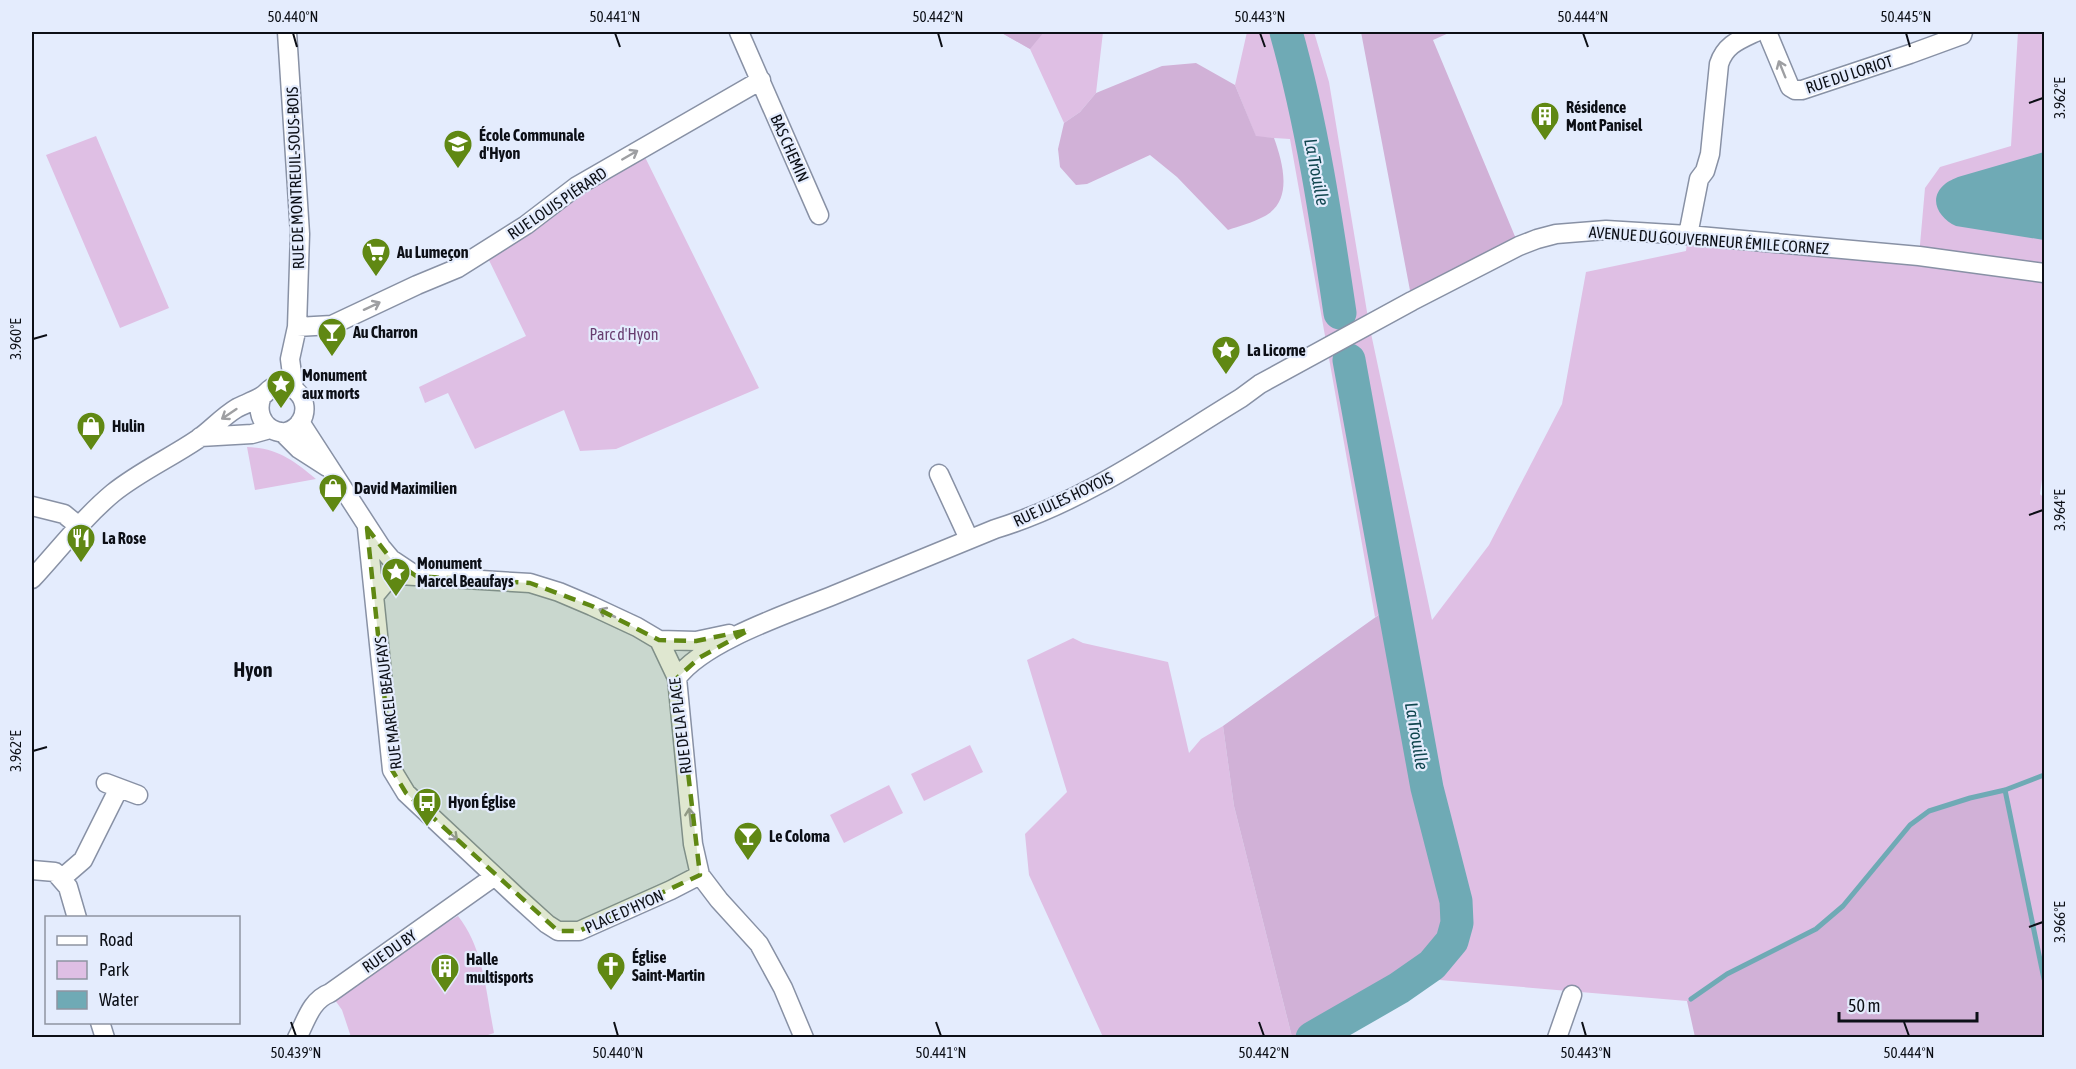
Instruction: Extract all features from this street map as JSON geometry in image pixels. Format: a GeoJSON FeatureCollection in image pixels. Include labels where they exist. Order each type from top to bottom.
{"type":"FeatureCollection","features":[{"type":"Feature","properties":{"kind":"street","name":"RUE DE MONTREUIL-SOUS-BOIS"},"geometry":{"type":"LineString","coordinates":[[287,32],[300,234],[297,327],[290,359]]}},
{"type":"Feature","properties":{"kind":"street"},"geometry":{"type":"LineString","coordinates":[[739,32],[761,80]]}},
{"type":"Feature","properties":{"kind":"street"},"geometry":{"type":"LineString","coordinates":[[1688,235],[1699,179],[1705,171],[1710,154],[1722,53],[1729,46],[1756,32]]}},
{"type":"Feature","properties":{"kind":"street","name":"RUE DU LORIOT"},"geometry":{"type":"LineString","coordinates":[[1767,32],[1790,87],[1802,90],[1910,54],[1963,32]]}},
{"type":"Feature","properties":{"kind":"street","name":"RUE LOUIS PIÉRARD"},"geometry":{"type":"LineString","coordinates":[[297,327],[332,325],[458,268],[526,225],[577,186],[761,80]]}},
{"type":"Feature","properties":{"kind":"street","name":"BAS CHEMIN"},"geometry":{"type":"LineString","coordinates":[[761,80],[819,215]]}},
{"type":"Feature","properties":{"kind":"street","name":"AVENUE DU GOUVERNEUR ÉMILE CORNEZ"},"geometry":{"type":"LineString","coordinates":[[1326,346],[1536,239],[1578,231],[1606,230],[1688,235],[1919,256],[2044,273]]}},
{"type":"Feature","properties":{"kind":"street","name":"RUE JULES HOYOIS"},"geometry":{"type":"LineString","coordinates":[[677,678],[685,667],[749,630],[969,539],[1023,520],[1089,490],[1326,346]]}},
{"type":"Feature","properties":{"kind":"street"},"geometry":{"type":"LineString","coordinates":[[290,359],[294,389]]}},
{"type":"Feature","properties":{"kind":"street"},"geometry":{"type":"LineString","coordinates":[[290,359],[282,367],[259,404],[258,412],[265,424],[329,468]]}},
{"type":"Feature","properties":{"kind":"street"},"geometry":{"type":"LineString","coordinates":[[32,579],[113,493],[200,437],[231,412],[268,391],[285,386],[294,389],[299,394],[304,405],[303,416],[294,428],[252,434],[200,437]]}},
{"type":"Feature","properties":{"kind":"street"},"geometry":{"type":"LineString","coordinates":[[300,422],[308,431],[368,528],[408,576]]}},
{"type":"Feature","properties":{"kind":"street"},"geometry":{"type":"LineString","coordinates":[[939,474],[969,539]]}},
{"type":"Feature","properties":{"kind":"street"},"geometry":{"type":"LineString","coordinates":[[32,506],[64,514],[80,526]]}},
{"type":"Feature","properties":{"kind":"street","name":"RUE MARCEL BEAUFAYS"},"geometry":{"type":"LineString","coordinates":[[368,528],[392,770],[406,793],[547,924]]}},
{"type":"Feature","properties":{"kind":"street"},"geometry":{"type":"LineString","coordinates":[[375,595],[390,577],[530,583],[592,606],[659,640]]}},
{"type":"Feature","properties":{"kind":"street","name":"RUE JULES HOYOIS"},"geometry":{"type":"LineString","coordinates":[[659,640],[696,641],[749,630]]}},
{"type":"Feature","properties":{"kind":"street","name":"RUE DE LA PLACE"},"geometry":{"type":"LineString","coordinates":[[659,640],[677,678],[693,844],[700,874],[719,900],[759,944],[783,988],[804,1038]]}},
{"type":"Feature","properties":{"kind":"street"},"geometry":{"type":"LineString","coordinates":[[61,879],[83,860],[112,785],[138,795]]}},
{"type":"Feature","properties":{"kind":"street"},"geometry":{"type":"LineString","coordinates":[[32,870],[55,872],[68,887],[76,916]]}},
{"type":"Feature","properties":{"kind":"street","name":"PLACE D'HYON"},"geometry":{"type":"LineString","coordinates":[[547,924],[558,931],[579,931],[671,890],[700,874]]}},
{"type":"Feature","properties":{"kind":"street","name":"RUE DU BY"},"geometry":{"type":"LineString","coordinates":[[297,1038],[313,1005],[322,996],[330,993],[495,876]]}},
{"type":"Feature","properties":{"kind":"street"},"geometry":{"type":"LineString","coordinates":[[1557,1038],[1572,995]]}},
{"type":"Feature","properties":{"kind":"highlighted area"},"geometry":{"type":"Polygon","coordinates":[[[367,528],[391,559],[416,576],[530,583],[592,606],[659,640],[696,641],[749,630],[699,658],[677,678],[700,875],[579,931],[558,931],[406,793],[392,770],[367,528]]]}},
{"type":"Feature","properties":{"kind":"green space"},"geometry":{"type":"Polygon","coordinates":[[[1000,32],[1103,32],[1096,93],[1080,112],[1064,123],[1030,49],[1000,32]]]}},
{"type":"Feature","properties":{"kind":"green space"},"geometry":{"type":"Polygon","coordinates":[[[1247,32],[1314,32],[1329,82],[1369,324],[1432,620],[1489,545],[1562,404],[1586,272],[1686,251],[1688,235],[1919,256],[1925,188],[1940,167],[2011,146],[2018,32],[2044,32],[2044,465],[2040,494],[2044,498],[2044,979],[2004,790],[1929,811],[1910,825],[1843,906],[1816,929],[1727,974],[1687,1001],[1416,978],[1432,965],[1456,901],[1427,788],[1394,605],[1375,617],[1290,139],[1256,137],[1235,85],[1247,32]]]}},
{"type":"Feature","properties":{"kind":"green space"},"geometry":{"type":"Polygon","coordinates":[[[96,136],[169,308],[120,328],[46,155],[96,136]]]}},
{"type":"Feature","properties":{"kind":"green space","name":"Parc d'Hyon"},"geometry":{"type":"Polygon","coordinates":[[[641,149],[759,388],[616,449],[580,451],[564,410],[475,449],[448,393],[425,403],[419,387],[526,336],[485,252],[641,149]]]}},
{"type":"Feature","properties":{"kind":"green space"},"geometry":{"type":"Polygon","coordinates":[[[247,447],[268,450],[284,456],[316,479],[255,490],[247,447]]]}},
{"type":"Feature","properties":{"kind":"green space"},"geometry":{"type":"Polygon","coordinates":[[[1073,638],[1083,643],[1168,662],[1189,753],[1201,739],[1223,726],[1234,806],[1292,1037],[1103,1037],[1029,875],[1025,834],[1067,792],[1027,660],[1073,638]]]}},
{"type":"Feature","properties":{"kind":"green space"},"geometry":{"type":"Polygon","coordinates":[[[970,745],[983,772],[924,801],[911,774],[970,745]]]}},
{"type":"Feature","properties":{"kind":"green space"},"geometry":{"type":"Polygon","coordinates":[[[889,785],[903,813],[844,843],[830,815],[889,785]]]}},
{"type":"Feature","properties":{"kind":"green space"},"geometry":{"type":"Polygon","coordinates":[[[458,916],[467,929],[479,957],[494,1033],[488,1035],[488,1038],[351,1037],[342,1010],[330,993],[458,916]]]}},
{"type":"Feature","properties":{"kind":"shaded area"},"geometry":{"type":"Polygon","coordinates":[[[1000,32],[1044,32],[1030,49],[1000,32]]]}},
{"type":"Feature","properties":{"kind":"shaded area"},"geometry":{"type":"Polygon","coordinates":[[[1361,32],[1451,32],[1433,40],[1519,246],[1412,301],[1361,32]]]}},
{"type":"Feature","properties":{"kind":"shaded area"},"geometry":{"type":"Polygon","coordinates":[[[1196,63],[1235,85],[1256,136],[1274,138],[1284,181],[1279,202],[1273,210],[1259,219],[1228,230],[1177,177],[1150,155],[1087,184],[1076,185],[1060,167],[1058,149],[1064,123],[1080,112],[1096,93],[1162,66],[1196,63]]]}},
{"type":"Feature","properties":{"kind":"shaded area"},"geometry":{"type":"Polygon","coordinates":[[[1394,604],[1427,788],[1456,901],[1457,923],[1452,941],[1432,965],[1416,978],[1312,1037],[1292,1037],[1234,806],[1223,726],[1394,604]]]}},
{"type":"Feature","properties":{"kind":"shaded area"},"geometry":{"type":"Polygon","coordinates":[[[2005,790],[2044,979],[2044,1037],[1695,1037],[1687,1001],[1727,974],[1816,929],[1837,911],[1910,825],[1929,811],[2005,790]]]}},
{"type":"Feature","properties":{"kind":"water"},"geometry":{"type":"Polygon","coordinates":[[[2044,152],[2044,240],[1956,226],[1950,223],[1937,208],[1937,196],[1948,182],[2044,152]]]}},
{"type":"Feature","properties":{"kind":"waterway","name":"La Trouille"},"geometry":{"type":"LineString","coordinates":[[1286,32],[1311,136],[1340,313]]}},
{"type":"Feature","properties":{"kind":"waterway","name":"La Trouille"},"geometry":{"type":"LineString","coordinates":[[1312,1038],[1399,988],[1432,965],[1452,941],[1457,923],[1456,901],[1427,788],[1349,360]]}},
{"type":"Feature","properties":{"kind":"waterway"},"geometry":{"type":"LineString","coordinates":[[1691,999],[1727,974],[1816,929],[1843,906],[1910,825],[1929,811],[2005,790],[2044,775]]}},
{"type":"Feature","properties":{"kind":"waterway"},"geometry":{"type":"LineString","coordinates":[[2005,790],[2044,979]]}},
{"type":"Feature","properties":{"kind":"place","name":"Résidence Mont Panisel"},"geometry":{"type":"Point","coordinates":[1545,142]}},
{"type":"Feature","properties":{"kind":"place","name":"École Communale d'Hyon"},"geometry":{"type":"Point","coordinates":[458,170]}},
{"type":"Feature","properties":{"kind":"place","name":"Au Lumeçon"},"geometry":{"type":"Point","coordinates":[376,278]}},
{"type":"Feature","properties":{"kind":"place","name":"Au Charron"},"geometry":{"type":"Point","coordinates":[332,358]}},
{"type":"Feature","properties":{"kind":"place","name":"La Licorne"},"geometry":{"type":"Point","coordinates":[1226,376]}},
{"type":"Feature","properties":{"kind":"place","name":"Monument aux morts"},"geometry":{"type":"Point","coordinates":[281,410]}},
{"type":"Feature","properties":{"kind":"place","name":"Hulin"},"geometry":{"type":"Point","coordinates":[91,452]}},
{"type":"Feature","properties":{"kind":"place","name":"David Maximilien"},"geometry":{"type":"Point","coordinates":[333,514]}},
{"type":"Feature","properties":{"kind":"place","name":"La Rose"},"geometry":{"type":"Point","coordinates":[81,564]}},
{"type":"Feature","properties":{"kind":"place","name":"Monument Marcel Beaufays"},"geometry":{"type":"Point","coordinates":[396,598]}},
{"type":"Feature","properties":{"kind":"place","name":"Hyon Église"},"geometry":{"type":"Point","coordinates":[427,828]}},
{"type":"Feature","properties":{"kind":"place","name":"Le Coloma"},"geometry":{"type":"Point","coordinates":[748,862]}},
{"type":"Feature","properties":{"kind":"place","name":"Église Saint-Martin"},"geometry":{"type":"Point","coordinates":[611,992]}},
{"type":"Feature","properties":{"kind":"place","name":"Halle multisports"},"geometry":{"type":"Point","coordinates":[445,994]}},
{"type":"Feature","properties":{"kind":"district","name":"Hyon"},"geometry":{"type":"Point","coordinates":[253,669]}}]}
